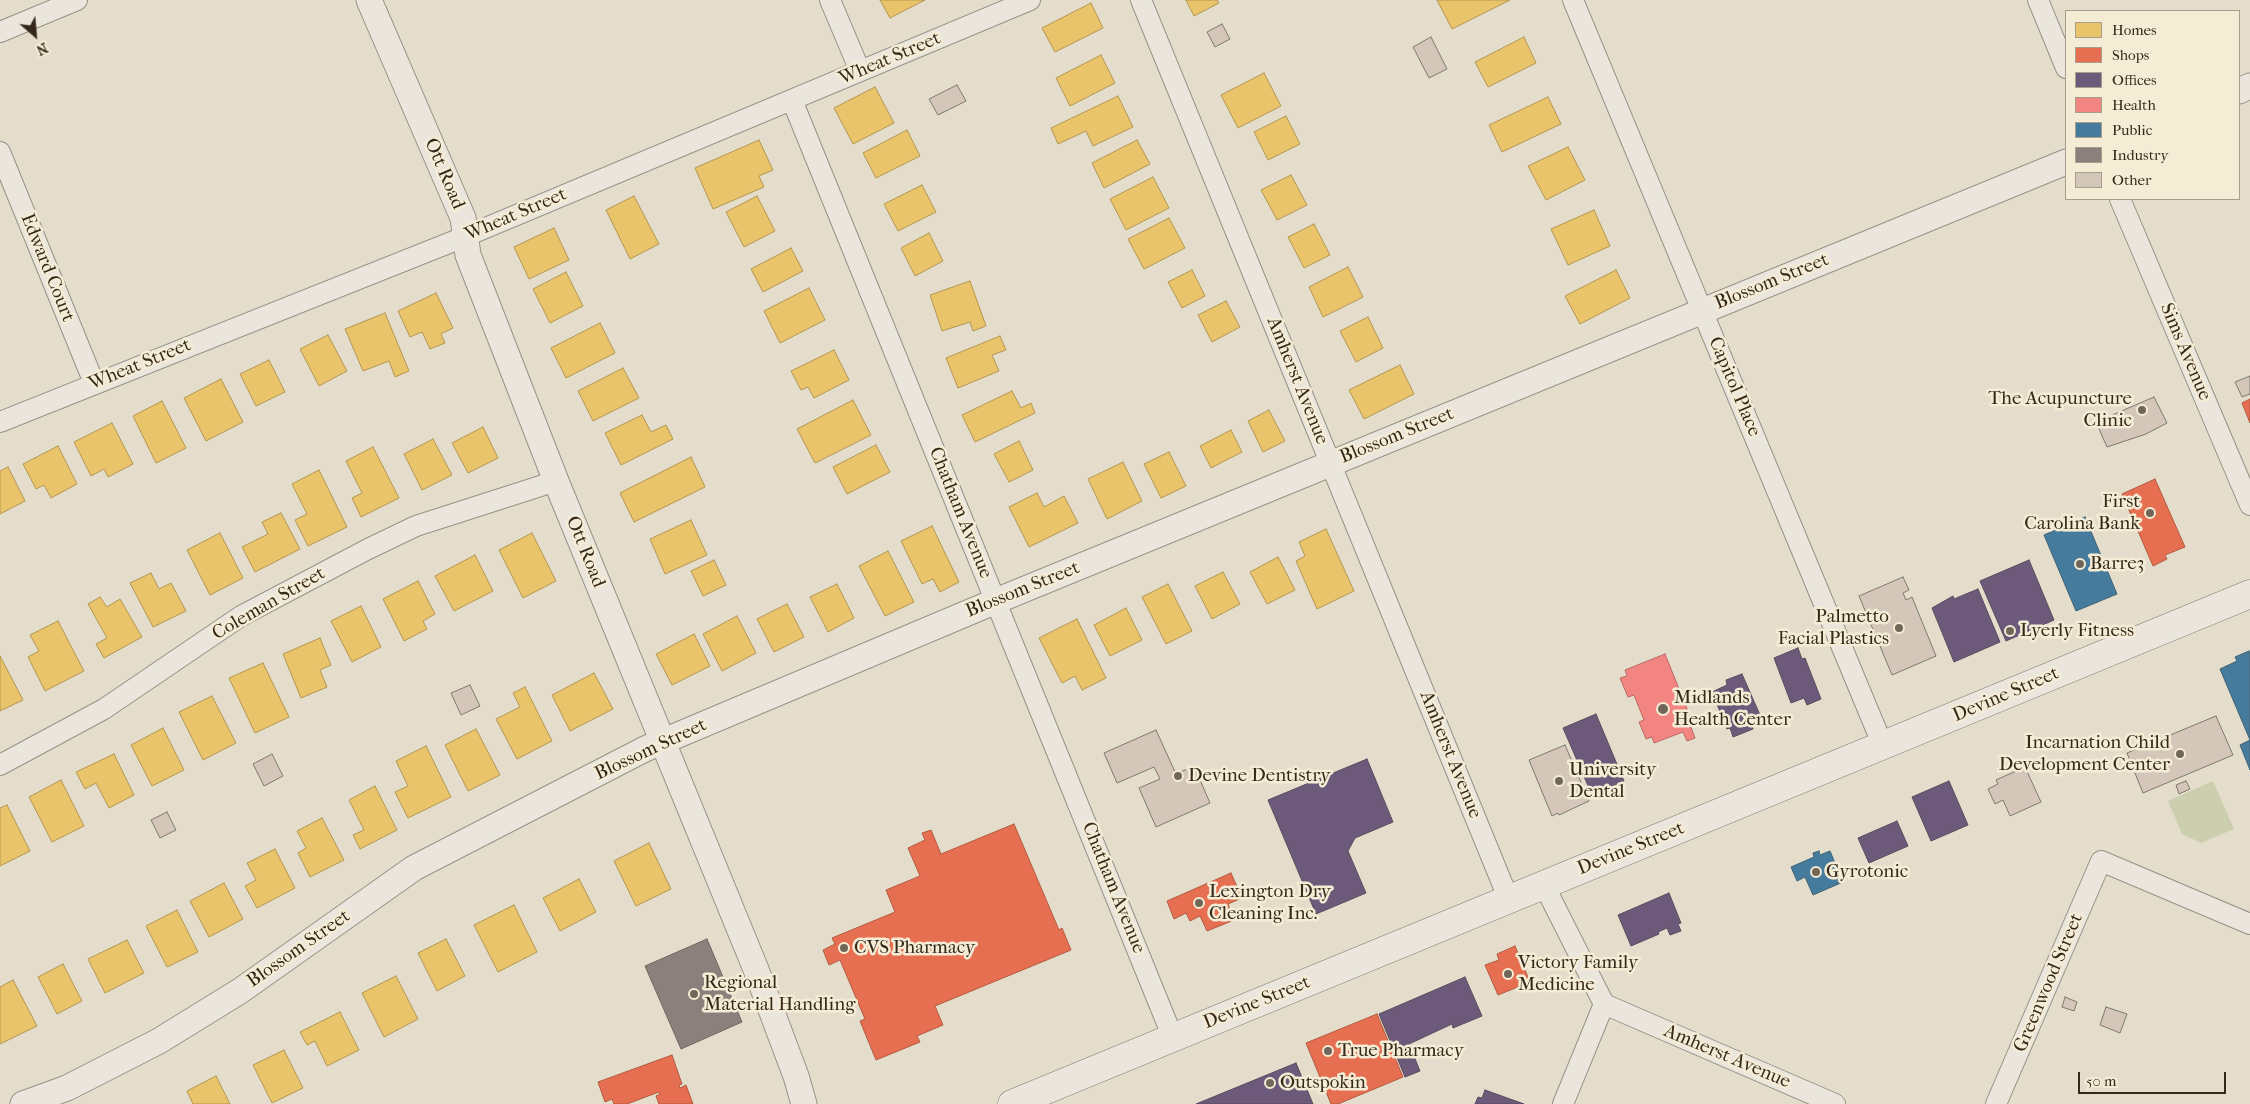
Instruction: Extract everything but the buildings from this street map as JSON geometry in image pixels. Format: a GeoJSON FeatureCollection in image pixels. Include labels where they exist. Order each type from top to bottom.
{"type":"FeatureCollection","features":[{"type":"Feature","properties":{"kind":"main road","name":"Devine Street"},"geometry":{"type":"LineString","coordinates":[[1012,1104],[2250,594]]}},
{"type":"Feature","properties":{"kind":"street"},"geometry":{"type":"LineString","coordinates":[[0,32],[78,0]]}},
{"type":"Feature","properties":{"kind":"street","name":"Ott Road"},"geometry":{"type":"LineString","coordinates":[[369,0],[462,218],[468,255],[556,481],[664,742],[775,1019],[804,1104]]}},
{"type":"Feature","properties":{"kind":"street"},"geometry":{"type":"LineString","coordinates":[[830,0],[860,71]]}},
{"type":"Feature","properties":{"kind":"street","name":"Wheat Street"},"geometry":{"type":"LineString","coordinates":[[0,422],[464,237],[1030,0]]}},
{"type":"Feature","properties":{"kind":"street","name":"Amherst Avenue"},"geometry":{"type":"LineString","coordinates":[[1141,0],[1509,900]]}},
{"type":"Feature","properties":{"kind":"street","name":"Capitol Place"},"geometry":{"type":"LineString","coordinates":[[1573,0],[1883,746]]}},
{"type":"Feature","properties":{"kind":"street"},"geometry":{"type":"LineString","coordinates":[[2038,0],[2065,66]]}},
{"type":"Feature","properties":{"kind":"street","name":"Chatham Avenue"},"geometry":{"type":"LineString","coordinates":[[792,100],[1173,1038]]}},
{"type":"Feature","properties":{"kind":"street","name":"Edward Court"},"geometry":{"type":"LineString","coordinates":[[0,152],[94,383]]}},
{"type":"Feature","properties":{"kind":"street","name":"Blossom Street"},"geometry":{"type":"LineString","coordinates":[[23,1104],[67,1088],[159,1041],[240,992],[414,868],[664,742],[996,601],[2065,162]]}},
{"type":"Feature","properties":{"kind":"street","name":"Sims Avenue"},"geometry":{"type":"LineString","coordinates":[[2120,200],[2250,506]]}},
{"type":"Feature","properties":{"kind":"street","name":"Coleman Street"},"geometry":{"type":"LineString","coordinates":[[0,765],[104,709],[241,616],[368,549],[416,526],[556,481]]}},
{"type":"Feature","properties":{"kind":"street","name":"Greenwood Street"},"geometry":{"type":"LineString","coordinates":[[1996,1104],[2101,861],[2250,924]]}},
{"type":"Feature","properties":{"kind":"street"},"geometry":{"type":"LineString","coordinates":[[1544,885],[1604,1004],[1563,1104]]}},
{"type":"Feature","properties":{"kind":"street","name":"Amherst Avenue"},"geometry":{"type":"LineString","coordinates":[[1604,1004],[1835,1104]]}},
{"type":"Feature","properties":{"kind":"green space"},"geometry":{"type":"Polygon","coordinates":[[[2213,781],[2234,829],[2201,843],[2182,834],[2168,801],[2213,781]]]}},
{"type":"Feature","properties":{"kind":"place","name":"The Acupuncture Clinic"},"geometry":{"type":"Point","coordinates":[2142,410]}},
{"type":"Feature","properties":{"kind":"place","name":"First Carolina Bank"},"geometry":{"type":"Point","coordinates":[2150,513]}},
{"type":"Feature","properties":{"kind":"place","name":"Barre3"},"geometry":{"type":"Point","coordinates":[2080,564]}},
{"type":"Feature","properties":{"kind":"place","name":"Palmetto Facial Plastics"},"geometry":{"type":"Point","coordinates":[1899,628]}},
{"type":"Feature","properties":{"kind":"place","name":"Lyerly Fitness"},"geometry":{"type":"Point","coordinates":[2010,631]}},
{"type":"Feature","properties":{"kind":"place","name":"Midlands Health Center"},"geometry":{"type":"Point","coordinates":[1663,709]}},
{"type":"Feature","properties":{"kind":"place","name":"Incarnation Child Development Center"},"geometry":{"type":"Point","coordinates":[2180,754]}},
{"type":"Feature","properties":{"kind":"place","name":"Devine Dentistry"},"geometry":{"type":"Point","coordinates":[1178,776]}},
{"type":"Feature","properties":{"kind":"place","name":"University Dental"},"geometry":{"type":"Point","coordinates":[1559,781]}},
{"type":"Feature","properties":{"kind":"place","name":"Gyrotonic"},"geometry":{"type":"Point","coordinates":[1816,872]}},
{"type":"Feature","properties":{"kind":"place","name":"Lexington Dry Cleaning Inc."},"geometry":{"type":"Point","coordinates":[1199,903]}},
{"type":"Feature","properties":{"kind":"place","name":"CVS Pharmacy"},"geometry":{"type":"Point","coordinates":[844,948]}},
{"type":"Feature","properties":{"kind":"place","name":"Victory Family Medicine"},"geometry":{"type":"Point","coordinates":[1508,974]}},
{"type":"Feature","properties":{"kind":"place","name":"Regional Material Handling"},"geometry":{"type":"Point","coordinates":[694,994]}},
{"type":"Feature","properties":{"kind":"place","name":"True Pharmacy"},"geometry":{"type":"Point","coordinates":[1328,1051]}},
{"type":"Feature","properties":{"kind":"place","name":"Outspokin"},"geometry":{"type":"Point","coordinates":[1270,1083]}}]}
